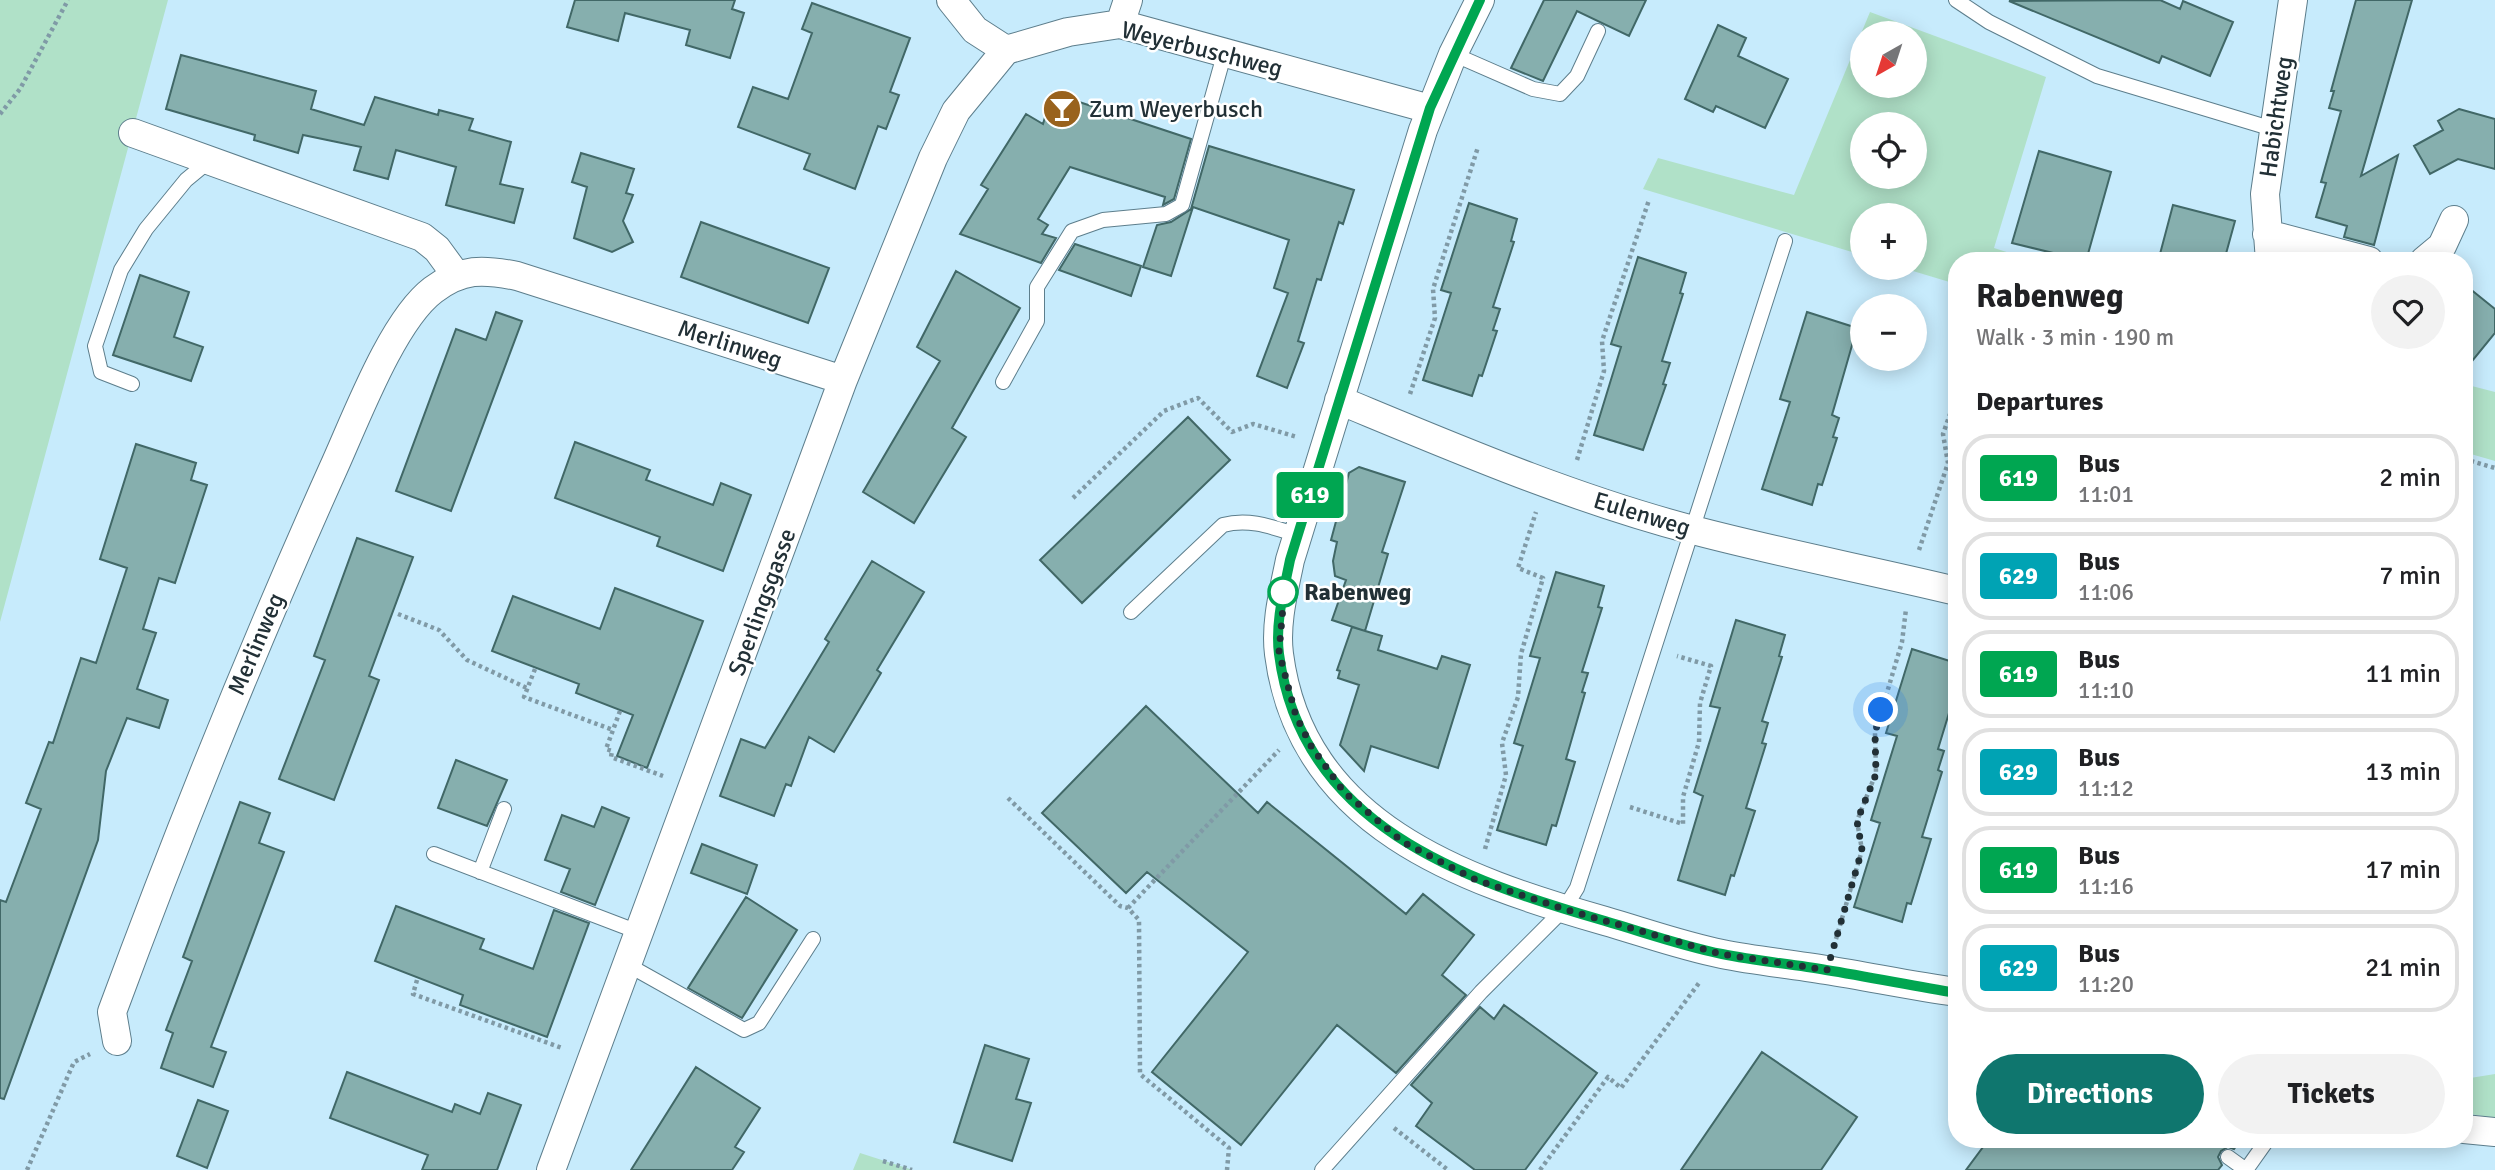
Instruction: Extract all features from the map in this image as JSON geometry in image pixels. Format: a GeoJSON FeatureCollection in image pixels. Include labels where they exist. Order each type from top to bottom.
{"type":"FeatureCollection","features":[{"type":"Feature","properties":{"kind":"street"},"geometry":{"type":"LineString","coordinates":[[951,0],[975,30],[1006,50]]}},
{"type":"Feature","properties":{"kind":"street"},"geometry":{"type":"LineString","coordinates":[[1480,0],[1430,108],[1325,445],[1280,607],[1279,652],[1286,686],[1301,727],[1344,792],[1373,818],[1423,855],[1476,880],[1564,909],[1721,954],[1948,991]]}},
{"type":"Feature","properties":{"kind":"street","name":"Habichtweg"},"geometry":{"type":"LineString","coordinates":[[2293,0],[2265,194],[2269,248],[2300,252]]}},
{"type":"Feature","properties":{"kind":"street","name":"Weyerbuschweg"},"geometry":{"type":"LineString","coordinates":[[1006,50],[1124,12],[1224,55],[1430,108]]}},
{"type":"Feature","properties":{"kind":"street","name":"Sperlingsgasse"},"geometry":{"type":"LineString","coordinates":[[551,1170],[843,380],[933,158],[956,111],[1006,50]]}},
{"type":"Feature","properties":{"kind":"street"},"geometry":{"type":"LineString","coordinates":[[132,133],[422,237],[438,249],[456,275]]}},
{"type":"Feature","properties":{"kind":"street"},"geometry":{"type":"LineString","coordinates":[[2435,252],[2442,246],[2454,220]]}},
{"type":"Feature","properties":{"kind":"street","name":"Merlinweg"},"geometry":{"type":"LineString","coordinates":[[117,1041],[112,1012],[186,811],[268,614],[395,337],[431,292],[456,275],[486,270],[517,276],[843,380]]}},
{"type":"Feature","properties":{"kind":"street","name":"Eulenweg"},"geometry":{"type":"LineString","coordinates":[[1339,400],[1557,487],[1692,530],[1948,589]]}},
{"type":"Feature","properties":{"kind":"street"},"geometry":{"type":"LineString","coordinates":[[2473,1130],[2495,1132]]}},
{"type":"Feature","properties":{"kind":"lane"},"geometry":{"type":"LineString","coordinates":[[1956,0],[1989,22],[2097,76],[2273,129]]}},
{"type":"Feature","properties":{"kind":"lane"},"geometry":{"type":"LineString","coordinates":[[1453,54],[1533,89],[1560,94],[1577,76],[1598,31]]}},
{"type":"Feature","properties":{"kind":"lane"},"geometry":{"type":"LineString","coordinates":[[1003,382],[1037,321],[1037,287],[1072,231],[1103,220],[1167,214],[1182,205],[1224,55]]}},
{"type":"Feature","properties":{"kind":"lane"},"geometry":{"type":"LineString","coordinates":[[132,384],[102,372],[95,346],[121,270],[146,229],[178,190],[211,160]]}},
{"type":"Feature","properties":{"kind":"lane"},"geometry":{"type":"LineString","coordinates":[[1322,1170],[1481,992],[1564,909],[1577,888],[1785,241]]}},
{"type":"Feature","properties":{"kind":"lane"},"geometry":{"type":"LineString","coordinates":[[1131,612],[1223,525],[1239,521],[1255,522],[1298,535]]}},
{"type":"Feature","properties":{"kind":"lane"},"geometry":{"type":"LineString","coordinates":[[480,872],[504,809]]}},
{"type":"Feature","properties":{"kind":"lane"},"geometry":{"type":"LineString","coordinates":[[434,854],[640,933]]}},
{"type":"Feature","properties":{"kind":"lane"},"geometry":{"type":"LineString","coordinates":[[628,965],[744,1030],[759,1023],[813,939]]}},
{"type":"Feature","properties":{"kind":"lane"},"geometry":{"type":"LineString","coordinates":[[2228,1157],[2246,1170],[2262,1148]]}},
{"type":"Feature","properties":{"kind":"path"},"geometry":{"type":"LineString","coordinates":[[0,114],[20,89],[68,0]]}},
{"type":"Feature","properties":{"kind":"path"},"geometry":{"type":"LineString","coordinates":[[1400,425],[1435,318],[1433,289],[1478,147]]}},
{"type":"Feature","properties":{"kind":"path"},"geometry":{"type":"LineString","coordinates":[[1476,880],[1506,775],[1502,744],[1518,697],[1521,654],[1543,578],[1518,568],[1557,487],[1604,370],[1602,341],[1649,200]]}},
{"type":"Feature","properties":{"kind":"path"},"geometry":{"type":"LineString","coordinates":[[1073,498],[1164,411],[1198,398],[1231,432],[1253,424],[1325,445]]}},
{"type":"Feature","properties":{"kind":"path"},"geometry":{"type":"LineString","coordinates":[[1827,970],[1862,850],[1857,821],[1876,774],[1875,733],[1902,642],[1909,580],[1948,463],[1944,434],[1948,422]]}},
{"type":"Feature","properties":{"kind":"path"},"geometry":{"type":"LineString","coordinates":[[2473,462],[2495,468]]}},
{"type":"Feature","properties":{"kind":"path"},"geometry":{"type":"LineString","coordinates":[[398,614],[439,630],[467,660],[527,688]]}},
{"type":"Feature","properties":{"kind":"path"},"geometry":{"type":"LineString","coordinates":[[1605,799],[1683,824],[1683,797],[1699,742],[1700,703],[1712,666],[1654,649]]}},
{"type":"Feature","properties":{"kind":"path"},"geometry":{"type":"LineString","coordinates":[[534,669],[524,697],[613,730]]}},
{"type":"Feature","properties":{"kind":"path"},"geometry":{"type":"LineString","coordinates":[[620,711],[606,749],[612,751],[611,757],[694,787]]}},
{"type":"Feature","properties":{"kind":"path"},"geometry":{"type":"LineString","coordinates":[[1128,908],[1301,727]]}},
{"type":"Feature","properties":{"kind":"path"},"geometry":{"type":"LineString","coordinates":[[1008,798],[1119,906],[1128,908],[1139,920],[1140,1074],[1229,1148],[1227,1170]]}},
{"type":"Feature","properties":{"kind":"path"},"geometry":{"type":"LineString","coordinates":[[1540,1170],[1608,1077],[1621,1088],[1721,954]]}},
{"type":"Feature","properties":{"kind":"path"},"geometry":{"type":"LineString","coordinates":[[417,980],[413,994],[592,1059]]}},
{"type":"Feature","properties":{"kind":"path"},"geometry":{"type":"LineString","coordinates":[[27,1170],[74,1062],[117,1041]]}},
{"type":"Feature","properties":{"kind":"path"},"geometry":{"type":"LineString","coordinates":[[1373,1112],[1447,1170]]}},
{"type":"Feature","properties":{"kind":"path"},"geometry":{"type":"LineString","coordinates":[[883,1160],[912,1170]]}},
{"type":"Feature","properties":{"kind":"green space"},"geometry":{"type":"Polygon","coordinates":[[[0,0],[168,0],[0,622],[0,0]]]}},
{"type":"Feature","properties":{"kind":"green space"},"geometry":{"type":"Polygon","coordinates":[[[1870,12],[1894,21],[1866,21],[1870,12]]]}},
{"type":"Feature","properties":{"kind":"green space"},"geometry":{"type":"Polygon","coordinates":[[[1927,33],[2046,77],[1994,248],[2007,252],[1948,252],[1948,282],[1927,275],[1927,203],[1850,203],[1850,251],[1643,189],[1658,158],[1794,195],[1850,60],[1850,98],[1927,98],[1927,33]]]}},
{"type":"Feature","properties":{"kind":"green space"},"geometry":{"type":"Polygon","coordinates":[[[2473,386],[2495,392],[2495,461],[2473,455],[2473,386]]]}},
{"type":"Feature","properties":{"kind":"green space"},"geometry":{"type":"Polygon","coordinates":[[[2495,1074],[2495,1118],[2473,1114],[2473,1078],[2495,1074]]]}},
{"type":"Feature","properties":{"kind":"green space"},"geometry":{"type":"Polygon","coordinates":[[[860,1153],[913,1170],[853,1170],[860,1153]]]}},
{"type":"Feature","properties":{"kind":"building"},"geometry":{"type":"Polygon","coordinates":[[[575,0],[735,0],[732,9],[744,13],[730,58],[686,45],[690,30],[625,13],[618,41],[567,27],[575,0]]]}},
{"type":"Feature","properties":{"kind":"building"},"geometry":{"type":"Polygon","coordinates":[[[1544,0],[1646,0],[1629,36],[1577,11],[1543,81],[1511,68],[1544,0]]]}},
{"type":"Feature","properties":{"kind":"building"},"geometry":{"type":"Polygon","coordinates":[[[2160,0],[2180,9],[2183,1],[2233,22],[2210,76],[2162,56],[2159,63],[2009,1],[2160,0]]]}},
{"type":"Feature","properties":{"kind":"building"},"geometry":{"type":"Polygon","coordinates":[[[2356,0],[2412,0],[2361,176],[2398,155],[2374,245],[2344,237],[2347,226],[2316,217],[2326,183],[2321,182],[2341,111],[2329,108],[2334,91],[2331,91],[2356,0]]]}},
{"type":"Feature","properties":{"kind":"building"},"geometry":{"type":"Polygon","coordinates":[[[812,3],[910,38],[890,92],[899,95],[886,129],[878,126],[855,189],[804,169],[810,154],[738,127],[753,87],[788,99],[812,33],[802,29],[812,3]]]}},
{"type":"Feature","properties":{"kind":"building"},"geometry":{"type":"Polygon","coordinates":[[[1718,25],[1746,38],[1738,56],[1788,79],[1765,128],[1716,106],[1713,112],[1685,99],[1718,25]]]}},
{"type":"Feature","properties":{"kind":"building"},"geometry":{"type":"Polygon","coordinates":[[[181,55],[316,91],[311,109],[364,125],[375,97],[438,115],[439,110],[473,119],[469,130],[511,142],[500,184],[523,189],[514,223],[446,205],[456,167],[396,150],[388,179],[354,170],[361,147],[303,135],[298,153],[254,140],[255,135],[166,109],[181,55]]]}},
{"type":"Feature","properties":{"kind":"building"},"geometry":{"type":"Polygon","coordinates":[[[1052,93],[1191,139],[1174,199],[1163,205],[1165,197],[1070,167],[1038,219],[1048,225],[1042,234],[1056,238],[1041,263],[960,234],[988,189],[981,185],[1026,114],[1043,124],[1052,93]]]}},
{"type":"Feature","properties":{"kind":"building"},"geometry":{"type":"Polygon","coordinates":[[[2459,109],[2495,119],[2495,169],[2458,159],[2430,174],[2414,146],[2443,130],[2438,121],[2459,109]]]}},
{"type":"Feature","properties":{"kind":"building"},"geometry":{"type":"Polygon","coordinates":[[[1209,146],[1354,190],[1343,224],[1339,222],[1321,280],[1317,279],[1298,341],[1304,343],[1287,388],[1257,376],[1288,293],[1274,288],[1289,240],[1193,207],[1171,276],[1143,267],[1157,225],[1171,222],[1191,209],[1209,146]]]}},
{"type":"Feature","properties":{"kind":"building"},"geometry":{"type":"Polygon","coordinates":[[[2039,151],[2111,172],[2089,252],[2049,252],[2012,243],[2039,151]]]}},
{"type":"Feature","properties":{"kind":"building"},"geometry":{"type":"Polygon","coordinates":[[[581,153],[634,169],[626,193],[633,195],[623,221],[633,242],[612,252],[574,238],[587,187],[572,182],[581,153]]]}},
{"type":"Feature","properties":{"kind":"building"},"geometry":{"type":"Polygon","coordinates":[[[1469,203],[1517,219],[1511,241],[1514,242],[1493,307],[1500,309],[1493,330],[1497,331],[1482,376],[1479,375],[1472,396],[1423,380],[1451,293],[1441,290],[1469,203]]]}},
{"type":"Feature","properties":{"kind":"building"},"geometry":{"type":"Polygon","coordinates":[[[2173,205],[2235,221],[2226,252],[2161,252],[2173,205]]]}},
{"type":"Feature","properties":{"kind":"building"},"geometry":{"type":"Polygon","coordinates":[[[701,222],[829,268],[808,323],[681,277],[701,222]]]}},
{"type":"Feature","properties":{"kind":"building"},"geometry":{"type":"Polygon","coordinates":[[[1075,244],[1141,266],[1131,296],[1059,270],[1075,244]]]}},
{"type":"Feature","properties":{"kind":"building"},"geometry":{"type":"Polygon","coordinates":[[[1638,257],[1686,273],[1680,293],[1683,294],[1662,361],[1670,363],[1663,384],[1666,385],[1643,450],[1594,435],[1621,347],[1611,344],[1638,257]]]}},
{"type":"Feature","properties":{"kind":"building"},"geometry":{"type":"Polygon","coordinates":[[[956,271],[1020,308],[952,428],[966,437],[914,523],[863,492],[940,361],[917,347],[956,271]]]}},
{"type":"Feature","properties":{"kind":"building"},"geometry":{"type":"Polygon","coordinates":[[[140,275],[189,292],[174,337],[203,347],[191,381],[113,355],[140,275]]]}},
{"type":"Feature","properties":{"kind":"building"},"geometry":{"type":"Polygon","coordinates":[[[2473,291],[2495,309],[2495,333],[2473,360],[2473,291]]]}},
{"type":"Feature","properties":{"kind":"building"},"geometry":{"type":"Polygon","coordinates":[[[496,312],[522,321],[451,511],[396,491],[456,329],[486,340],[496,312]]]}},
{"type":"Feature","properties":{"kind":"building"},"geometry":{"type":"Polygon","coordinates":[[[1807,312],[1850,326],[1850,352],[1832,415],[1839,418],[1833,437],[1837,438],[1822,485],[1818,484],[1812,505],[1762,489],[1790,402],[1780,399],[1807,312]]]}},
{"type":"Feature","properties":{"kind":"building"},"geometry":{"type":"Polygon","coordinates":[[[1188,417],[1230,460],[1082,603],[1040,560],[1188,417]]]}},
{"type":"Feature","properties":{"kind":"building"},"geometry":{"type":"Polygon","coordinates":[[[575,442],[650,470],[646,480],[713,505],[721,483],[751,495],[723,571],[657,546],[660,537],[555,498],[575,442]]]}},
{"type":"Feature","properties":{"kind":"building"},"geometry":{"type":"Polygon","coordinates":[[[136,444],[196,463],[191,480],[207,485],[175,583],[159,578],[143,629],[156,633],[137,689],[168,700],[159,728],[127,718],[106,771],[98,840],[4,1099],[0,1098],[0,900],[6,902],[41,809],[26,803],[49,742],[53,743],[81,658],[96,663],[127,568],[100,559],[136,444]]]}},
{"type":"Feature","properties":{"kind":"building"},"geometry":{"type":"Polygon","coordinates":[[[1359,467],[1405,482],[1382,552],[1388,554],[1365,631],[1332,620],[1346,580],[1335,576],[1333,561],[1337,542],[1331,540],[1349,473],[1359,467]]]}},
{"type":"Feature","properties":{"kind":"building"},"geometry":{"type":"Polygon","coordinates":[[[357,538],[413,557],[369,676],[379,680],[334,800],[279,779],[325,660],[314,656],[357,538]]]}},
{"type":"Feature","properties":{"kind":"building"},"geometry":{"type":"Polygon","coordinates":[[[872,561],[924,592],[877,670],[881,673],[834,752],[809,737],[791,786],[786,784],[774,816],[720,796],[741,739],[765,748],[829,642],[825,639],[872,561]]]}},
{"type":"Feature","properties":{"kind":"building"},"geometry":{"type":"Polygon","coordinates":[[[1556,572],[1604,586],[1598,607],[1602,608],[1582,672],[1588,673],[1582,692],[1585,693],[1566,759],[1575,762],[1556,826],[1552,825],[1546,845],[1497,830],[1523,746],[1514,743],[1540,658],[1530,656],[1556,572]]]}},
{"type":"Feature","properties":{"kind":"building"},"geometry":{"type":"Polygon","coordinates":[[[615,588],[703,621],[647,768],[617,756],[633,715],[576,693],[579,684],[492,651],[513,596],[600,629],[615,588]]]}},
{"type":"Feature","properties":{"kind":"building"},"geometry":{"type":"Polygon","coordinates":[[[1736,620],[1785,635],[1779,656],[1782,657],[1762,721],[1768,723],[1762,743],[1766,744],[1746,808],[1755,811],[1725,895],[1678,880],[1703,796],[1694,792],[1720,708],[1710,706],[1736,620]]]}},
{"type":"Feature","properties":{"kind":"building"},"geometry":{"type":"Polygon","coordinates":[[[1352,627],[1382,636],[1378,650],[1437,669],[1442,656],[1470,665],[1438,768],[1371,746],[1364,771],[1340,745],[1359,685],[1338,678],[1340,671],[1337,670],[1352,627]]]}},
{"type":"Feature","properties":{"kind":"building"},"geometry":{"type":"Polygon","coordinates":[[[1912,649],[1948,660],[1948,716],[1938,749],[1944,751],[1938,770],[1942,772],[1922,837],[1931,839],[1911,904],[1907,903],[1902,922],[1854,907],[1880,823],[1871,820],[1897,736],[1886,733],[1912,649]]]}},
{"type":"Feature","properties":{"kind":"building"},"geometry":{"type":"Polygon","coordinates":[[[1146,706],[1258,813],[1267,802],[1406,914],[1423,894],[1474,935],[1442,975],[1466,995],[1396,1073],[1337,1025],[1241,1145],[1152,1072],[1248,952],[1147,872],[1126,893],[1042,813],[1146,706]]]}},
{"type":"Feature","properties":{"kind":"building"},"geometry":{"type":"Polygon","coordinates":[[[456,760],[507,780],[487,826],[438,808],[456,760]]]}},
{"type":"Feature","properties":{"kind":"building"},"geometry":{"type":"Polygon","coordinates":[[[240,802],[270,813],[259,843],[284,852],[211,1047],[226,1052],[213,1087],[161,1068],[173,1033],[166,1030],[192,961],[183,957],[240,802]]]}},
{"type":"Feature","properties":{"kind":"building"},"geometry":{"type":"Polygon","coordinates":[[[602,807],[629,818],[595,905],[561,892],[570,869],[545,860],[562,815],[594,827],[602,807]]]}},
{"type":"Feature","properties":{"kind":"building"},"geometry":{"type":"Polygon","coordinates":[[[702,844],[757,865],[747,894],[691,873],[702,844]]]}},
{"type":"Feature","properties":{"kind":"building"},"geometry":{"type":"Polygon","coordinates":[[[746,897],[797,930],[742,1018],[688,988],[746,897]]]}},
{"type":"Feature","properties":{"kind":"building"},"geometry":{"type":"Polygon","coordinates":[[[396,906],[484,939],[480,949],[533,969],[554,910],[589,923],[547,1037],[460,1005],[463,995],[375,961],[396,906]]]}},
{"type":"Feature","properties":{"kind":"building"},"geometry":{"type":"Polygon","coordinates":[[[1504,1005],[1597,1073],[1525,1170],[1475,1170],[1416,1126],[1432,1103],[1411,1085],[1480,1007],[1494,1019],[1504,1005]]]}},
{"type":"Feature","properties":{"kind":"building"},"geometry":{"type":"Polygon","coordinates":[[[985,1045],[1029,1059],[1016,1099],[1031,1103],[1012,1161],[954,1142],[985,1045]]]}},
{"type":"Feature","properties":{"kind":"building"},"geometry":{"type":"Polygon","coordinates":[[[1762,1052],[1857,1117],[1821,1170],[1681,1170],[1762,1052]]]}},
{"type":"Feature","properties":{"kind":"building"},"geometry":{"type":"Polygon","coordinates":[[[696,1067],[760,1108],[735,1147],[744,1152],[732,1170],[631,1170],[696,1067]]]}},
{"type":"Feature","properties":{"kind":"building"},"geometry":{"type":"Polygon","coordinates":[[[347,1072],[452,1112],[455,1104],[480,1114],[488,1093],[521,1105],[497,1170],[422,1170],[428,1155],[330,1118],[347,1072]]]}},
{"type":"Feature","properties":{"kind":"building"},"geometry":{"type":"Polygon","coordinates":[[[198,1100],[228,1111],[207,1168],[177,1156],[198,1100]]]}},
{"type":"Feature","properties":{"kind":"building"},"geometry":{"type":"Polygon","coordinates":[[[1982,1148],[2226,1148],[2218,1157],[2222,1165],[2218,1170],[1966,1170],[1982,1148]]]}},
{"type":"Feature","properties":{"kind":"bus line","name":"619"},"geometry":{"type":"LineString","coordinates":[[1480,0],[1430,108],[1290,560],[1280,607],[1279,652],[1296,716],[1311,746],[1344,792],[1403,842],[1423,855],[1476,880],[1564,909],[1721,954],[1948,992]]}},
{"type":"Feature","properties":{"kind":"place","name":"Zum Weyerbusch"},"geometry":{"type":"Point","coordinates":[1062,109]}},
{"type":"Feature","properties":{"kind":"place","name":"Rabenweg"},"geometry":{"type":"Point","coordinates":[1283,592]}},
{"type":"Feature","properties":{"kind":"route"},"geometry":{"type":"LineString","coordinates":[[1283,592],[1285,584],[1280,607],[1279,652],[1296,716],[1329,773],[1344,792],[1373,818],[1423,855],[1476,880],[1564,909],[1721,954],[1827,970],[1862,850],[1857,821],[1876,774],[1875,733],[1881,710]]}}]}
